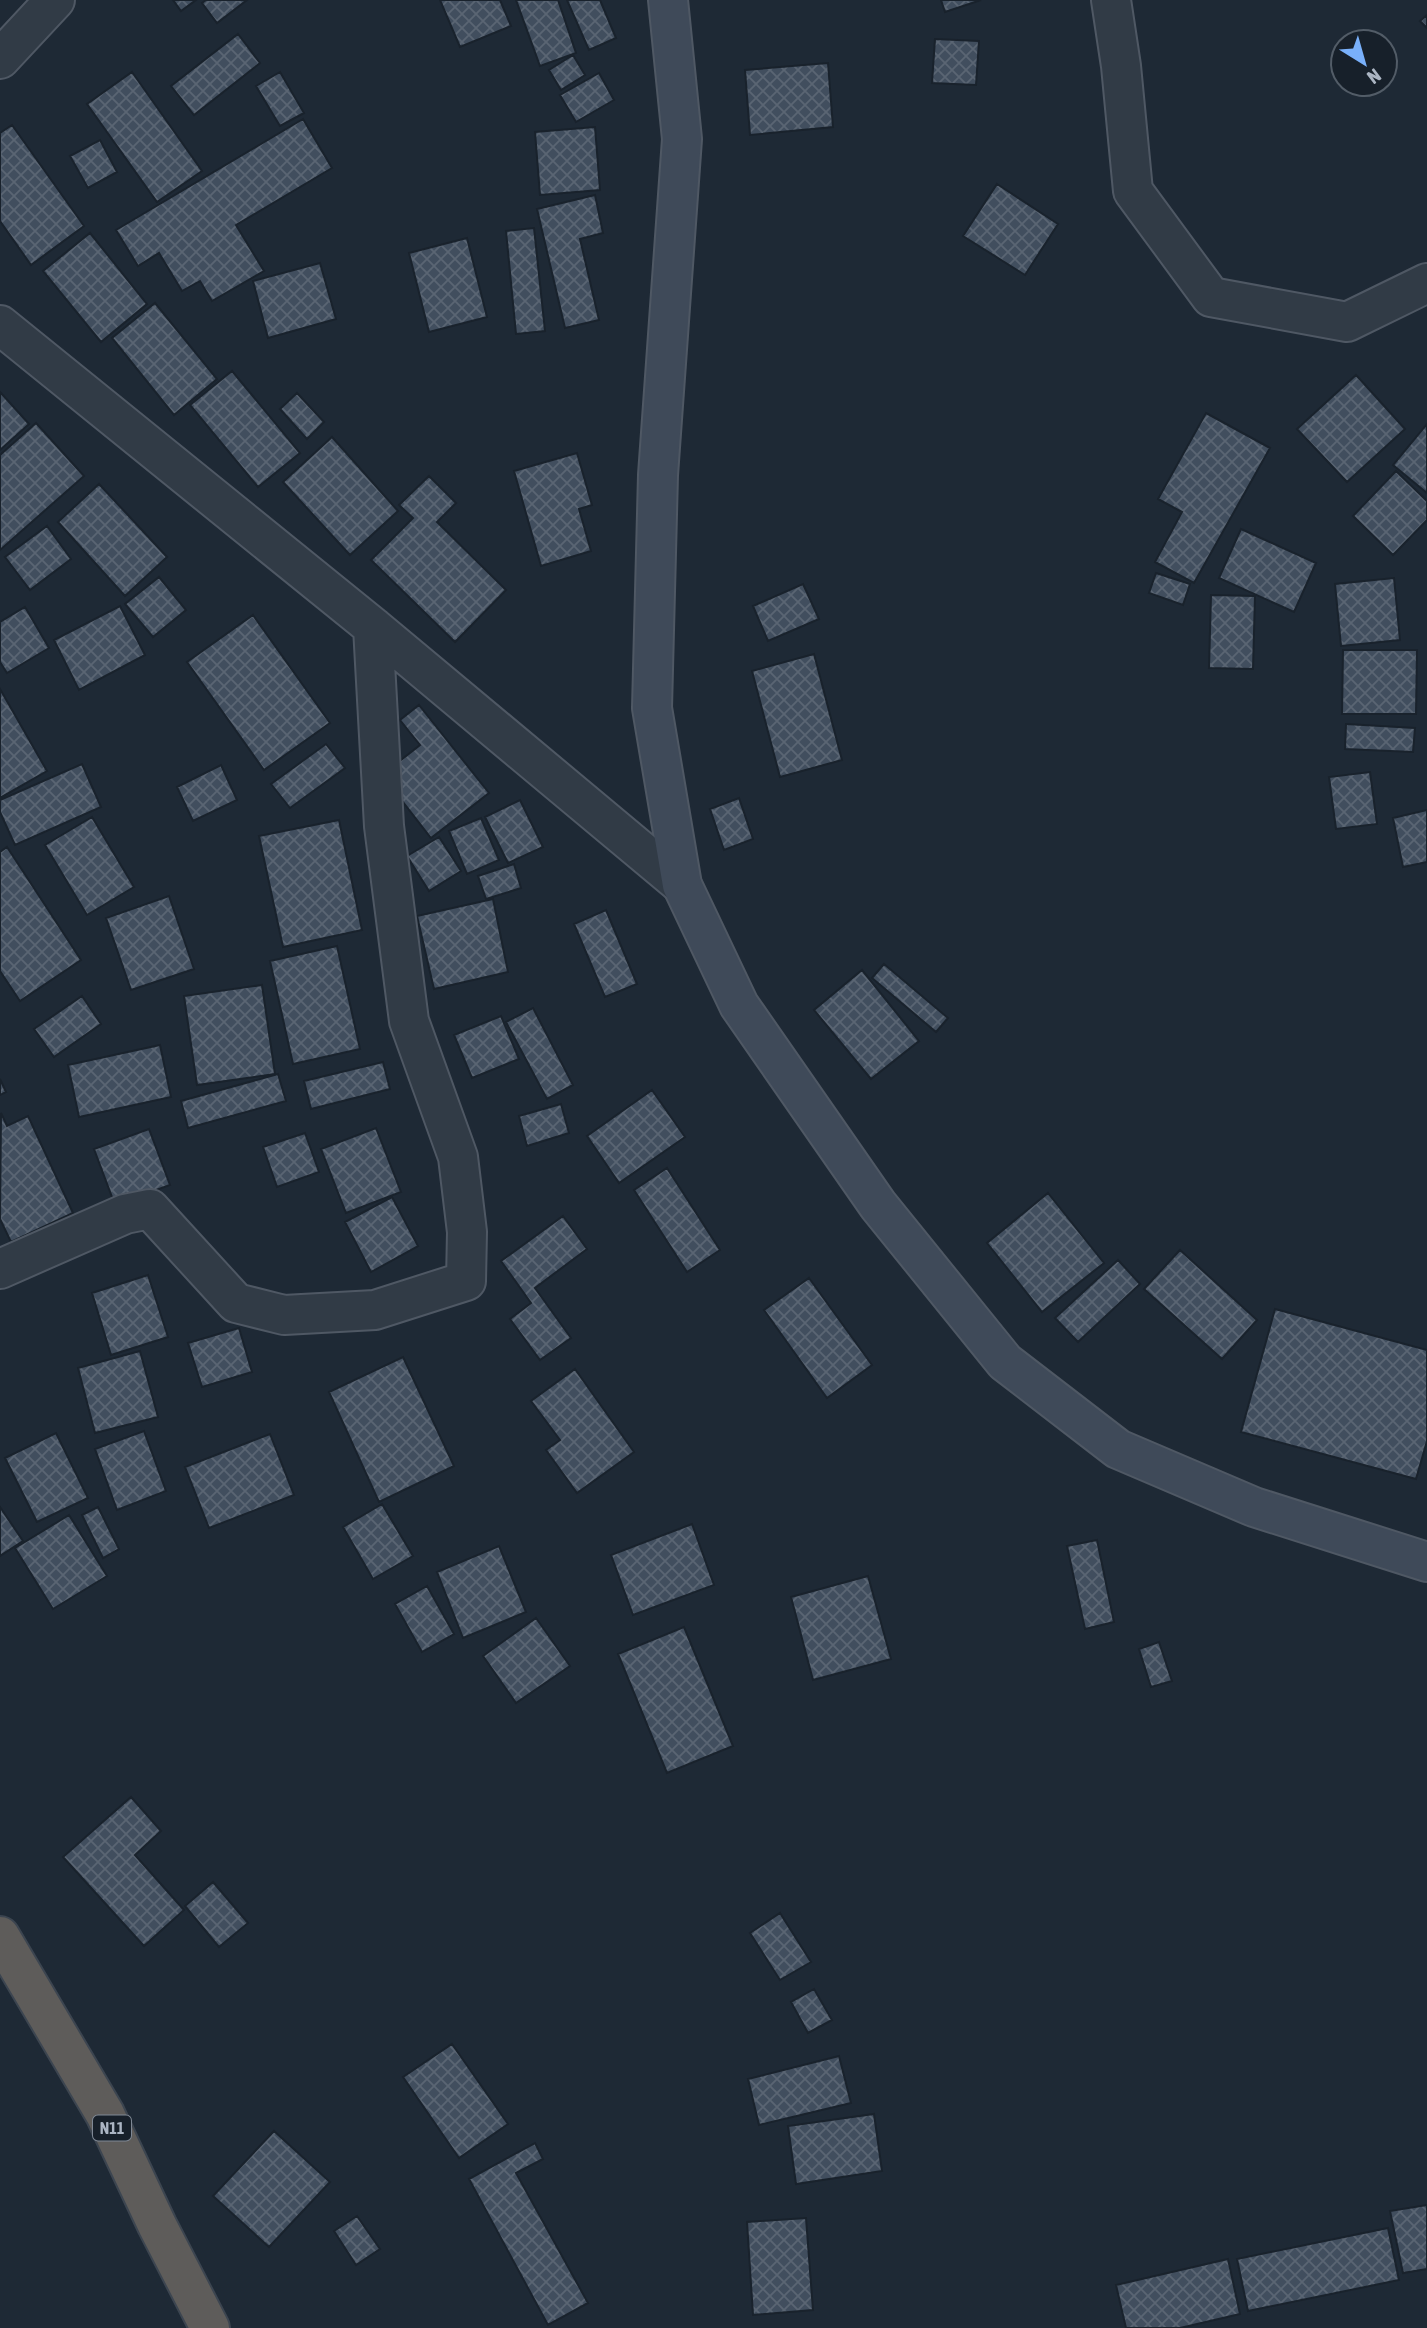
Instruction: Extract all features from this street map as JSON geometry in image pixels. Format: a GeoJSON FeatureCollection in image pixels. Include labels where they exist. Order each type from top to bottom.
{"type":"FeatureCollection","features":[{"type":"Feature","properties":{"kind":"highway","name":"N11"},"geometry":{"type":"LineString","coordinates":[[0,1936],[105,2114],[157,2225],[210,2328]]}},
{"type":"Feature","properties":{"kind":"main road"},"geometry":{"type":"LineString","coordinates":[[668,0],[682,139],[658,475],[652,708],[682,885],[740,1005],[878,1205],[1005,1362],[1118,1449],[1254,1507],[1427,1562]]}},
{"type":"Feature","properties":{"kind":"street"},"geometry":{"type":"LineString","coordinates":[[0,59],[55,0]]}},
{"type":"Feature","properties":{"kind":"street"},"geometry":{"type":"LineString","coordinates":[[1111,0],[1121,66],[1133,191],[1211,297],[1347,322],[1427,283]]}},
{"type":"Feature","properties":{"kind":"street"},"geometry":{"type":"LineString","coordinates":[[0,325],[373,628],[682,885]]}},
{"type":"Feature","properties":{"kind":"street"},"geometry":{"type":"LineString","coordinates":[[0,1269],[125,1214],[150,1209],[236,1303],[284,1315],[375,1310],[466,1280],[467,1233],[458,1157],[409,1021],[384,826],[373,628]]}},
{"type":"Feature","properties":{"kind":"building"},"geometry":{"type":"Polygon","coordinates":[[[173,0],[196,0],[181,11],[173,0]]]}},
{"type":"Feature","properties":{"kind":"building"},"geometry":{"type":"Polygon","coordinates":[[[206,0],[247,0],[217,23],[202,3],[206,0]]]}},
{"type":"Feature","properties":{"kind":"building"},"geometry":{"type":"Polygon","coordinates":[[[440,0],[500,0],[511,26],[460,47],[440,0]]]}},
{"type":"Feature","properties":{"kind":"building"},"geometry":{"type":"Polygon","coordinates":[[[516,0],[558,0],[576,53],[540,66],[516,0]]]}},
{"type":"Feature","properties":{"kind":"building"},"geometry":{"type":"Polygon","coordinates":[[[567,0],[600,0],[616,38],[589,50],[567,0]]]}},
{"type":"Feature","properties":{"kind":"building"},"geometry":{"type":"Polygon","coordinates":[[[941,0],[981,0],[945,12],[941,0]]]}},
{"type":"Feature","properties":{"kind":"building"},"geometry":{"type":"Polygon","coordinates":[[[1427,15],[1427,28],[1420,21],[1427,15]]]}},
{"type":"Feature","properties":{"kind":"building"},"geometry":{"type":"Polygon","coordinates":[[[238,34],[260,63],[194,115],[171,86],[238,34]]]}},
{"type":"Feature","properties":{"kind":"building"},"geometry":{"type":"Polygon","coordinates":[[[935,39],[979,41],[976,85],[932,83],[935,39]]]}},
{"type":"Feature","properties":{"kind":"building"},"geometry":{"type":"Polygon","coordinates":[[[573,55],[585,75],[561,90],[549,70],[573,55]]]}},
{"type":"Feature","properties":{"kind":"building"},"geometry":{"type":"Polygon","coordinates":[[[828,63],[833,127],[750,135],[745,70],[828,63]]]}},
{"type":"Feature","properties":{"kind":"building"},"geometry":{"type":"Polygon","coordinates":[[[132,72],[202,171],[157,202],[87,104],[132,72]]]}},
{"type":"Feature","properties":{"kind":"building"},"geometry":{"type":"Polygon","coordinates":[[[280,72],[304,113],[280,126],[256,86],[280,72]]]}},
{"type":"Feature","properties":{"kind":"building"},"geometry":{"type":"Polygon","coordinates":[[[599,73],[614,100],[576,122],[560,95],[599,73]]]}},
{"type":"Feature","properties":{"kind":"building"},"geometry":{"type":"Polygon","coordinates":[[[303,119],[332,168],[236,225],[264,271],[212,301],[200,281],[182,291],[159,253],[138,266],[116,230],[303,119]]]}},
{"type":"Feature","properties":{"kind":"building"},"geometry":{"type":"Polygon","coordinates":[[[12,125],[84,226],[31,265],[0,221],[0,133],[12,125]]]}},
{"type":"Feature","properties":{"kind":"building"},"geometry":{"type":"Polygon","coordinates":[[[595,127],[600,190],[540,195],[535,132],[595,127]]]}},
{"type":"Feature","properties":{"kind":"building"},"geometry":{"type":"Polygon","coordinates":[[[100,140],[117,172],[88,188],[70,156],[100,140]]]}},
{"type":"Feature","properties":{"kind":"building"},"geometry":{"type":"Polygon","coordinates":[[[997,184],[1058,224],[1025,275],[963,236],[997,184]]]}},
{"type":"Feature","properties":{"kind":"building"},"geometry":{"type":"Polygon","coordinates":[[[595,195],[603,233],[580,239],[599,320],[565,328],[537,209],[595,195]]]}},
{"type":"Feature","properties":{"kind":"building"},"geometry":{"type":"Polygon","coordinates":[[[534,228],[545,331],[516,334],[506,231],[534,228]]]}},
{"type":"Feature","properties":{"kind":"building"},"geometry":{"type":"Polygon","coordinates":[[[90,233],[147,304],[101,342],[43,271],[90,233]]]}},
{"type":"Feature","properties":{"kind":"building"},"geometry":{"type":"Polygon","coordinates":[[[467,238],[487,317],[429,332],[409,253],[467,238]]]}},
{"type":"Feature","properties":{"kind":"building"},"geometry":{"type":"Polygon","coordinates":[[[320,263],[336,319],[268,338],[253,281],[320,263]]]}},
{"type":"Feature","properties":{"kind":"building"},"geometry":{"type":"Polygon","coordinates":[[[155,303],[217,379],[174,415],[112,338],[155,303]]]}},
{"type":"Feature","properties":{"kind":"building"},"geometry":{"type":"Polygon","coordinates":[[[232,371],[300,453],[258,487],[190,405],[232,371]]]}},
{"type":"Feature","properties":{"kind":"building"},"geometry":{"type":"Polygon","coordinates":[[[1356,375],[1405,429],[1347,482],[1297,429],[1356,375]]]}},
{"type":"Feature","properties":{"kind":"building"},"geometry":{"type":"Polygon","coordinates":[[[0,392],[29,424],[0,450],[0,392]]]}},
{"type":"Feature","properties":{"kind":"building"},"geometry":{"type":"Polygon","coordinates":[[[297,393],[324,422],[307,439],[280,409],[297,393]]]}},
{"type":"Feature","properties":{"kind":"building"},"geometry":{"type":"Polygon","coordinates":[[[1206,413],[1270,448],[1194,583],[1155,562],[1182,512],[1158,499],[1206,413]]]}},
{"type":"Feature","properties":{"kind":"building"},"geometry":{"type":"Polygon","coordinates":[[[36,423],[84,476],[0,550],[0,455],[36,423]]]}},
{"type":"Feature","properties":{"kind":"building"},"geometry":{"type":"Polygon","coordinates":[[[1427,424],[1427,493],[1393,465],[1427,424]]]}},
{"type":"Feature","properties":{"kind":"building"},"geometry":{"type":"Polygon","coordinates":[[[332,437],[398,511],[350,555],[283,482],[332,437]]]}},
{"type":"Feature","properties":{"kind":"building"},"geometry":{"type":"Polygon","coordinates":[[[577,453],[592,505],[579,509],[591,551],[541,566],[514,471],[577,453]]]}},
{"type":"Feature","properties":{"kind":"building"},"geometry":{"type":"Polygon","coordinates":[[[1396,471],[1427,501],[1427,520],[1393,555],[1353,516],[1396,471]]]}},
{"type":"Feature","properties":{"kind":"building"},"geometry":{"type":"Polygon","coordinates":[[[429,476],[456,503],[437,522],[506,590],[455,642],[371,560],[413,518],[399,505],[429,476]]]}},
{"type":"Feature","properties":{"kind":"building"},"geometry":{"type":"Polygon","coordinates":[[[99,484],[167,557],[125,596],[58,522],[99,484]]]}},
{"type":"Feature","properties":{"kind":"building"},"geometry":{"type":"Polygon","coordinates":[[[47,526],[71,559],[30,590],[5,557],[47,526]]]}},
{"type":"Feature","properties":{"kind":"building"},"geometry":{"type":"Polygon","coordinates":[[[1241,529],[1316,563],[1294,612],[1219,578],[1241,529]]]}},
{"type":"Feature","properties":{"kind":"building"},"geometry":{"type":"Polygon","coordinates":[[[1156,573],[1190,584],[1183,605],[1149,593],[1156,573]]]}},
{"type":"Feature","properties":{"kind":"building"},"geometry":{"type":"Polygon","coordinates":[[[159,577],[186,610],[153,637],[125,604],[159,577]]]}},
{"type":"Feature","properties":{"kind":"building"},"geometry":{"type":"Polygon","coordinates":[[[1394,578],[1400,640],[1341,646],[1335,584],[1394,578]]]}},
{"type":"Feature","properties":{"kind":"building"},"geometry":{"type":"Polygon","coordinates":[[[803,584],[819,619],[768,641],[753,606],[803,584]]]}},
{"type":"Feature","properties":{"kind":"building"},"geometry":{"type":"Polygon","coordinates":[[[1211,595],[1255,596],[1253,669],[1209,668],[1211,595]]]}},
{"type":"Feature","properties":{"kind":"building"},"geometry":{"type":"Polygon","coordinates":[[[120,606],[145,655],[79,690],[54,640],[120,606]]]}},
{"type":"Feature","properties":{"kind":"building"},"geometry":{"type":"Polygon","coordinates":[[[25,607],[49,648],[7,673],[0,662],[0,622],[25,607]]]}},
{"type":"Feature","properties":{"kind":"building"},"geometry":{"type":"Polygon","coordinates":[[[253,615],[330,723],[264,770],[187,662],[253,615]]]}},
{"type":"Feature","properties":{"kind":"building"},"geometry":{"type":"Polygon","coordinates":[[[1343,650],[1417,650],[1416,714],[1342,714],[1343,650]]]}},
{"type":"Feature","properties":{"kind":"building"},"geometry":{"type":"Polygon","coordinates":[[[814,654],[842,760],[780,777],[752,671],[814,654]]]}},
{"type":"Feature","properties":{"kind":"building"},"geometry":{"type":"Polygon","coordinates":[[[0,689],[47,771],[0,798],[0,689]]]}},
{"type":"Feature","properties":{"kind":"building"},"geometry":{"type":"Polygon","coordinates":[[[419,705],[489,793],[431,838],[382,775],[420,745],[400,720],[419,705]]]}},
{"type":"Feature","properties":{"kind":"building"},"geometry":{"type":"Polygon","coordinates":[[[1346,724],[1415,728],[1413,752],[1345,749],[1346,724]]]}},
{"type":"Feature","properties":{"kind":"building"},"geometry":{"type":"Polygon","coordinates":[[[326,744],[345,768],[290,808],[271,784],[326,744]]]}},
{"type":"Feature","properties":{"kind":"building"},"geometry":{"type":"Polygon","coordinates":[[[82,764],[101,807],[15,845],[0,812],[0,800],[82,764]]]}},
{"type":"Feature","properties":{"kind":"building"},"geometry":{"type":"Polygon","coordinates":[[[221,765],[237,800],[193,821],[177,787],[221,765]]]}},
{"type":"Feature","properties":{"kind":"building"},"geometry":{"type":"Polygon","coordinates":[[[1370,772],[1377,824],[1336,829],[1329,777],[1370,772]]]}},
{"type":"Feature","properties":{"kind":"building"},"geometry":{"type":"Polygon","coordinates":[[[739,798],[753,839],[724,850],[710,809],[739,798]]]}},
{"type":"Feature","properties":{"kind":"building"},"geometry":{"type":"Polygon","coordinates":[[[520,800],[543,847],[508,863],[485,817],[520,800]]]}},
{"type":"Feature","properties":{"kind":"building"},"geometry":{"type":"Polygon","coordinates":[[[1427,810],[1427,862],[1403,867],[1393,818],[1427,810]]]}},
{"type":"Feature","properties":{"kind":"building"},"geometry":{"type":"Polygon","coordinates":[[[92,817],[134,887],[87,915],[45,845],[92,817]]]}},
{"type":"Feature","properties":{"kind":"building"},"geometry":{"type":"Polygon","coordinates":[[[481,818],[499,860],[467,874],[449,831],[481,818]]]}},
{"type":"Feature","properties":{"kind":"building"},"geometry":{"type":"Polygon","coordinates":[[[339,820],[362,930],[283,947],[259,836],[339,820]]]}},
{"type":"Feature","properties":{"kind":"building"},"geometry":{"type":"Polygon","coordinates":[[[439,837],[461,871],[429,891],[407,856],[439,837]]]}},
{"type":"Feature","properties":{"kind":"building"},"geometry":{"type":"Polygon","coordinates":[[[7,847],[81,960],[20,1001],[0,971],[0,852],[7,847]]]}},
{"type":"Feature","properties":{"kind":"building"},"geometry":{"type":"Polygon","coordinates":[[[514,864],[521,888],[486,899],[478,876],[514,864]]]}},
{"type":"Feature","properties":{"kind":"building"},"geometry":{"type":"Polygon","coordinates":[[[169,896],[194,969],[131,990],[106,918],[169,896]]]}},
{"type":"Feature","properties":{"kind":"building"},"geometry":{"type":"Polygon","coordinates":[[[493,899],[508,972],[434,989],[417,916],[493,899]]]}},
{"type":"Feature","properties":{"kind":"building"},"geometry":{"type":"Polygon","coordinates":[[[606,910],[637,984],[605,997],[574,924],[606,910]]]}},
{"type":"Feature","properties":{"kind":"building"},"geometry":{"type":"Polygon","coordinates":[[[337,946],[360,1049],[293,1064],[270,961],[337,946]]]}},
{"type":"Feature","properties":{"kind":"building"},"geometry":{"type":"Polygon","coordinates":[[[884,964],[948,1018],[936,1032],[872,978],[884,964]]]}},
{"type":"Feature","properties":{"kind":"building"},"geometry":{"type":"Polygon","coordinates":[[[862,970],[919,1041],[871,1079],[814,1010],[862,970]]]}},
{"type":"Feature","properties":{"kind":"building"},"geometry":{"type":"Polygon","coordinates":[[[262,985],[275,1074],[197,1085],[184,996],[262,985]]]}},
{"type":"Feature","properties":{"kind":"building"},"geometry":{"type":"Polygon","coordinates":[[[82,996],[101,1024],[54,1057],[34,1029],[82,996]]]}},
{"type":"Feature","properties":{"kind":"building"},"geometry":{"type":"Polygon","coordinates":[[[533,1008],[573,1085],[547,1099],[506,1022],[533,1008]]]}},
{"type":"Feature","properties":{"kind":"building"},"geometry":{"type":"Polygon","coordinates":[[[501,1016],[519,1059],[472,1078],[454,1035],[501,1016]]]}},
{"type":"Feature","properties":{"kind":"building"},"geometry":{"type":"Polygon","coordinates":[[[160,1045],[171,1097],[79,1117],[68,1065],[160,1045]]]}},
{"type":"Feature","properties":{"kind":"building"},"geometry":{"type":"Polygon","coordinates":[[[383,1062],[390,1089],[311,1109],[304,1081],[383,1062]]]}},
{"type":"Feature","properties":{"kind":"building"},"geometry":{"type":"Polygon","coordinates":[[[278,1074],[286,1101],[188,1128],[181,1101],[278,1074]]]}},
{"type":"Feature","properties":{"kind":"building"},"geometry":{"type":"Polygon","coordinates":[[[0,1079],[6,1092],[0,1095],[0,1079]]]}},
{"type":"Feature","properties":{"kind":"building"},"geometry":{"type":"Polygon","coordinates":[[[652,1090],[685,1137],[619,1183],[587,1136],[652,1090]]]}},
{"type":"Feature","properties":{"kind":"building"},"geometry":{"type":"Polygon","coordinates":[[[561,1104],[569,1133],[527,1146],[519,1116],[561,1104]]]}},
{"type":"Feature","properties":{"kind":"building"},"geometry":{"type":"Polygon","coordinates":[[[1,1113],[7,1126],[28,1116],[73,1213],[11,1242],[0,1219],[1,1113]]]}},
{"type":"Feature","properties":{"kind":"building"},"geometry":{"type":"Polygon","coordinates":[[[376,1128],[401,1192],[346,1213],[321,1149],[376,1128]]]}},
{"type":"Feature","properties":{"kind":"building"},"geometry":{"type":"Polygon","coordinates":[[[149,1129],[170,1185],[115,1205],[94,1149],[149,1129]]]}},
{"type":"Feature","properties":{"kind":"building"},"geometry":{"type":"Polygon","coordinates":[[[305,1133],[319,1172],[277,1187],[263,1147],[305,1133]]]}},
{"type":"Feature","properties":{"kind":"building"},"geometry":{"type":"Polygon","coordinates":[[[667,1168],[720,1250],[687,1272],[634,1190],[667,1168]]]}},
{"type":"Feature","properties":{"kind":"building"},"geometry":{"type":"Polygon","coordinates":[[[1048,1193],[1104,1263],[1042,1312],[987,1243],[1048,1193]]]}},
{"type":"Feature","properties":{"kind":"building"},"geometry":{"type":"Polygon","coordinates":[[[392,1197],[418,1246],[371,1272],[345,1222],[392,1197]]]}},
{"type":"Feature","properties":{"kind":"building"},"geometry":{"type":"Polygon","coordinates":[[[563,1216],[587,1249],[535,1288],[571,1338],[540,1360],[510,1319],[531,1303],[501,1261],[563,1216]]]}},
{"type":"Feature","properties":{"kind":"building"},"geometry":{"type":"Polygon","coordinates":[[[1180,1250],[1257,1320],[1222,1359],[1144,1289],[1180,1250]]]}},
{"type":"Feature","properties":{"kind":"building"},"geometry":{"type":"Polygon","coordinates":[[[1118,1260],[1140,1284],[1078,1342],[1055,1318],[1118,1260]]]}},
{"type":"Feature","properties":{"kind":"building"},"geometry":{"type":"Polygon","coordinates":[[[148,1275],[168,1337],[111,1355],[92,1293],[148,1275]]]}},
{"type":"Feature","properties":{"kind":"building"},"geometry":{"type":"Polygon","coordinates":[[[809,1278],[872,1365],[827,1398],[764,1310],[809,1278]]]}},
{"type":"Feature","properties":{"kind":"building"},"geometry":{"type":"Polygon","coordinates":[[[1275,1309],[1427,1350],[1427,1441],[1416,1479],[1241,1432],[1275,1309]]]}},
{"type":"Feature","properties":{"kind":"building"},"geometry":{"type":"Polygon","coordinates":[[[239,1328],[252,1372],[202,1387],[188,1343],[239,1328]]]}},
{"type":"Feature","properties":{"kind":"building"},"geometry":{"type":"Polygon","coordinates":[[[140,1351],[158,1417],[95,1433],[78,1368],[140,1351]]]}},
{"type":"Feature","properties":{"kind":"building"},"geometry":{"type":"Polygon","coordinates":[[[403,1357],[454,1466],[379,1502],[329,1392],[403,1357]]]}},
{"type":"Feature","properties":{"kind":"building"},"geometry":{"type":"Polygon","coordinates":[[[575,1369],[634,1452],[577,1493],[546,1450],[560,1440],[531,1401],[575,1369]]]}},
{"type":"Feature","properties":{"kind":"building"},"geometry":{"type":"Polygon","coordinates":[[[144,1431],[166,1491],[117,1510],[95,1449],[144,1431]]]}},
{"type":"Feature","properties":{"kind":"building"},"geometry":{"type":"Polygon","coordinates":[[[56,1433],[88,1498],[37,1522],[5,1458],[56,1433]]]}},
{"type":"Feature","properties":{"kind":"building"},"geometry":{"type":"Polygon","coordinates":[[[270,1434],[294,1495],[209,1528],[185,1467],[270,1434]]]}},
{"type":"Feature","properties":{"kind":"building"},"geometry":{"type":"Polygon","coordinates":[[[382,1504],[413,1556],[373,1579],[343,1527],[382,1504]]]}},
{"type":"Feature","properties":{"kind":"building"},"geometry":{"type":"Polygon","coordinates":[[[0,1507],[23,1541],[0,1556],[0,1507]]]}},
{"type":"Feature","properties":{"kind":"building"},"geometry":{"type":"Polygon","coordinates":[[[98,1507],[119,1549],[103,1558],[82,1515],[98,1507]]]}},
{"type":"Feature","properties":{"kind":"building"},"geometry":{"type":"Polygon","coordinates":[[[69,1515],[107,1576],[53,1609],[15,1548],[69,1515]]]}},
{"type":"Feature","properties":{"kind":"building"},"geometry":{"type":"Polygon","coordinates":[[[692,1524],[714,1585],[633,1615],[611,1555],[692,1524]]]}},
{"type":"Feature","properties":{"kind":"building"},"geometry":{"type":"Polygon","coordinates":[[[1097,1540],[1114,1622],[1085,1629],[1067,1546],[1097,1540]]]}},
{"type":"Feature","properties":{"kind":"building"},"geometry":{"type":"Polygon","coordinates":[[[499,1546],[526,1612],[463,1638],[437,1572],[499,1546]]]}},
{"type":"Feature","properties":{"kind":"building"},"geometry":{"type":"Polygon","coordinates":[[[868,1576],[891,1659],[813,1680],[791,1597],[868,1576]]]}},
{"type":"Feature","properties":{"kind":"building"},"geometry":{"type":"Polygon","coordinates":[[[427,1586],[454,1634],[422,1652],[395,1604],[427,1586]]]}},
{"type":"Feature","properties":{"kind":"building"},"geometry":{"type":"Polygon","coordinates":[[[536,1618],[570,1666],[516,1703],[483,1656],[536,1618]]]}},
{"type":"Feature","properties":{"kind":"building"},"geometry":{"type":"Polygon","coordinates":[[[684,1627],[733,1746],[667,1773],[618,1654],[684,1627]]]}},
{"type":"Feature","properties":{"kind":"building"},"geometry":{"type":"Polygon","coordinates":[[[1159,1642],[1172,1681],[1151,1687],[1139,1649],[1159,1642]]]}},
{"type":"Feature","properties":{"kind":"building"},"geometry":{"type":"Polygon","coordinates":[[[131,1797],[161,1831],[135,1855],[184,1910],[144,1946],[63,1857],[131,1797]]]}},
{"type":"Feature","properties":{"kind":"building"},"geometry":{"type":"Polygon","coordinates":[[[213,1882],[248,1923],[219,1947],[185,1906],[213,1882]]]}},
{"type":"Feature","properties":{"kind":"building"},"geometry":{"type":"Polygon","coordinates":[[[780,1913],[811,1962],[780,1980],[750,1933],[780,1913]]]}},
{"type":"Feature","properties":{"kind":"building"},"geometry":{"type":"Polygon","coordinates":[[[814,1989],[832,2020],[808,2033],[791,2002],[814,1989]]]}},
{"type":"Feature","properties":{"kind":"building"},"geometry":{"type":"Polygon","coordinates":[[[452,2044],[508,2124],[459,2158],[403,2077],[452,2044]]]}},
{"type":"Feature","properties":{"kind":"building"},"geometry":{"type":"Polygon","coordinates":[[[839,2056],[851,2103],[759,2125],[748,2079],[839,2056]]]}},
{"type":"Feature","properties":{"kind":"building"},"geometry":{"type":"Polygon","coordinates":[[[874,2114],[882,2171],[796,2184],[788,2126],[874,2114]]]}},
{"type":"Feature","properties":{"kind":"building"},"geometry":{"type":"Polygon","coordinates":[[[274,2131],[330,2182],[269,2247],[213,2196],[274,2131]]]}},
{"type":"Feature","properties":{"kind":"building"},"geometry":{"type":"Polygon","coordinates":[[[535,2143],[543,2159],[516,2173],[588,2303],[548,2325],[469,2179],[535,2143]]]}},
{"type":"Feature","properties":{"kind":"building"},"geometry":{"type":"Polygon","coordinates":[[[1427,2205],[1427,2269],[1403,2273],[1390,2211],[1427,2205]]]}},
{"type":"Feature","properties":{"kind":"building"},"geometry":{"type":"Polygon","coordinates":[[[357,2216],[380,2249],[356,2265],[334,2231],[357,2216]]]}},
{"type":"Feature","properties":{"kind":"building"},"geometry":{"type":"Polygon","coordinates":[[[806,2218],[813,2310],[753,2315],[747,2222],[806,2218]]]}},
{"type":"Feature","properties":{"kind":"building"},"geometry":{"type":"Polygon","coordinates":[[[1388,2228],[1399,2280],[1248,2311],[1237,2259],[1388,2228]]]}},
{"type":"Feature","properties":{"kind":"building"},"geometry":{"type":"Polygon","coordinates":[[[1228,2259],[1240,2314],[1180,2328],[1126,2328],[1116,2285],[1228,2259]]]}}]}
